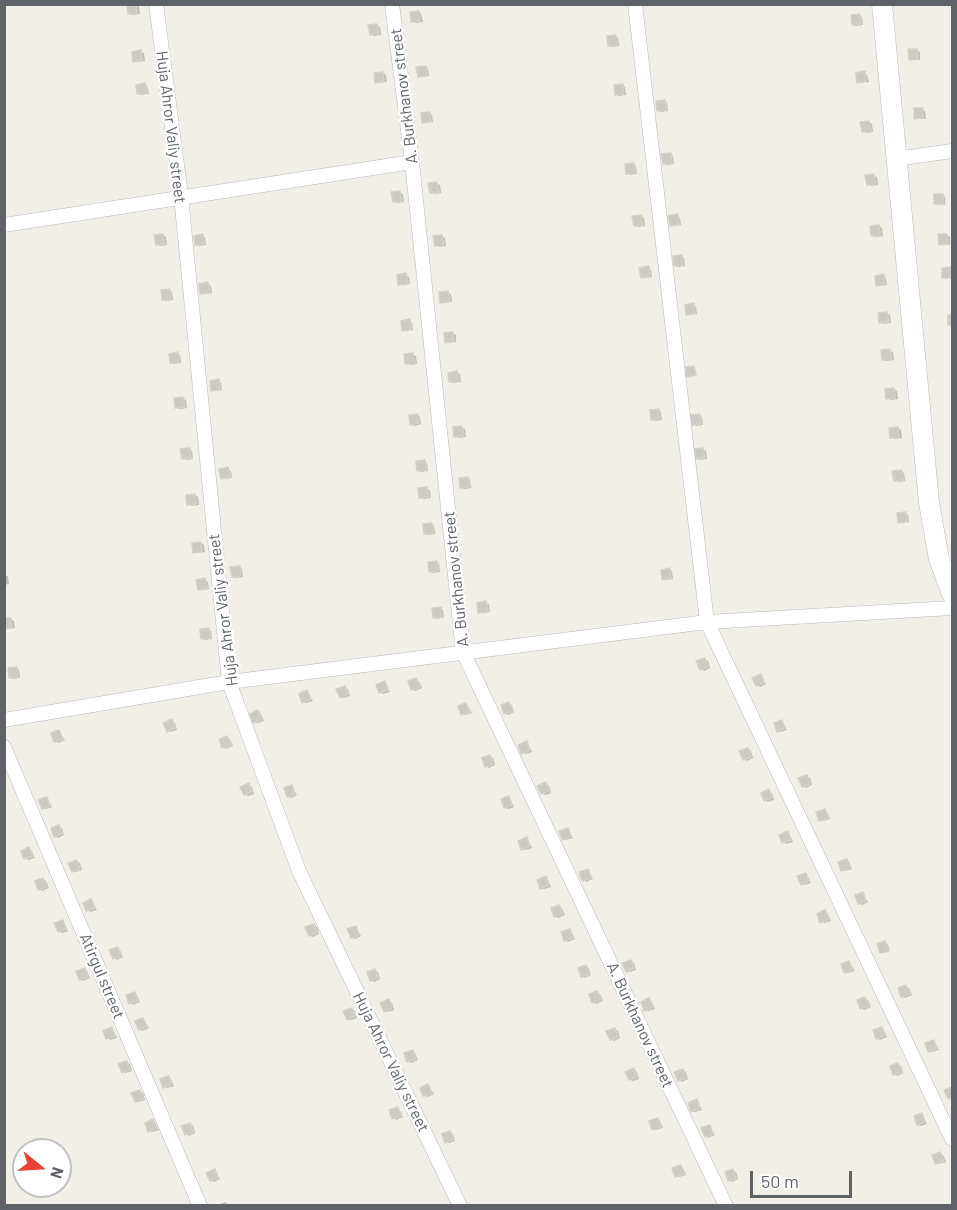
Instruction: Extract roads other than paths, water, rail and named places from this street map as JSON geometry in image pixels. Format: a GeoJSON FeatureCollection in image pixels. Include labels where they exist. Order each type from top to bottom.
{"type":"FeatureCollection","features":[{"type":"Feature","properties":{"kind":"main road"},"geometry":{"type":"LineString","coordinates":[[882,4],[929,503],[939,559],[952,594]]}},
{"type":"Feature","properties":{"kind":"street","name":"Huja Ahror Valiy street"},"geometry":{"type":"LineString","coordinates":[[156,4],[181,196],[229,682],[299,871],[459,1206]]}},
{"type":"Feature","properties":{"kind":"street","name":"A. Burkhanov street"},"geometry":{"type":"LineString","coordinates":[[392,4],[412,162],[463,652],[726,1206]]}},
{"type":"Feature","properties":{"kind":"street"},"geometry":{"type":"LineString","coordinates":[[635,4],[707,622],[952,1139]]}},
{"type":"Feature","properties":{"kind":"street"},"geometry":{"type":"LineString","coordinates":[[896,159],[952,151]]}},
{"type":"Feature","properties":{"kind":"street"},"geometry":{"type":"LineString","coordinates":[[4,225],[412,162]]}},
{"type":"Feature","properties":{"kind":"street"},"geometry":{"type":"LineString","coordinates":[[4,720],[229,682],[707,622],[952,608]]}},
{"type":"Feature","properties":{"kind":"street","name":"Atirgul street"},"geometry":{"type":"LineString","coordinates":[[4,747],[200,1206]]}}]}
